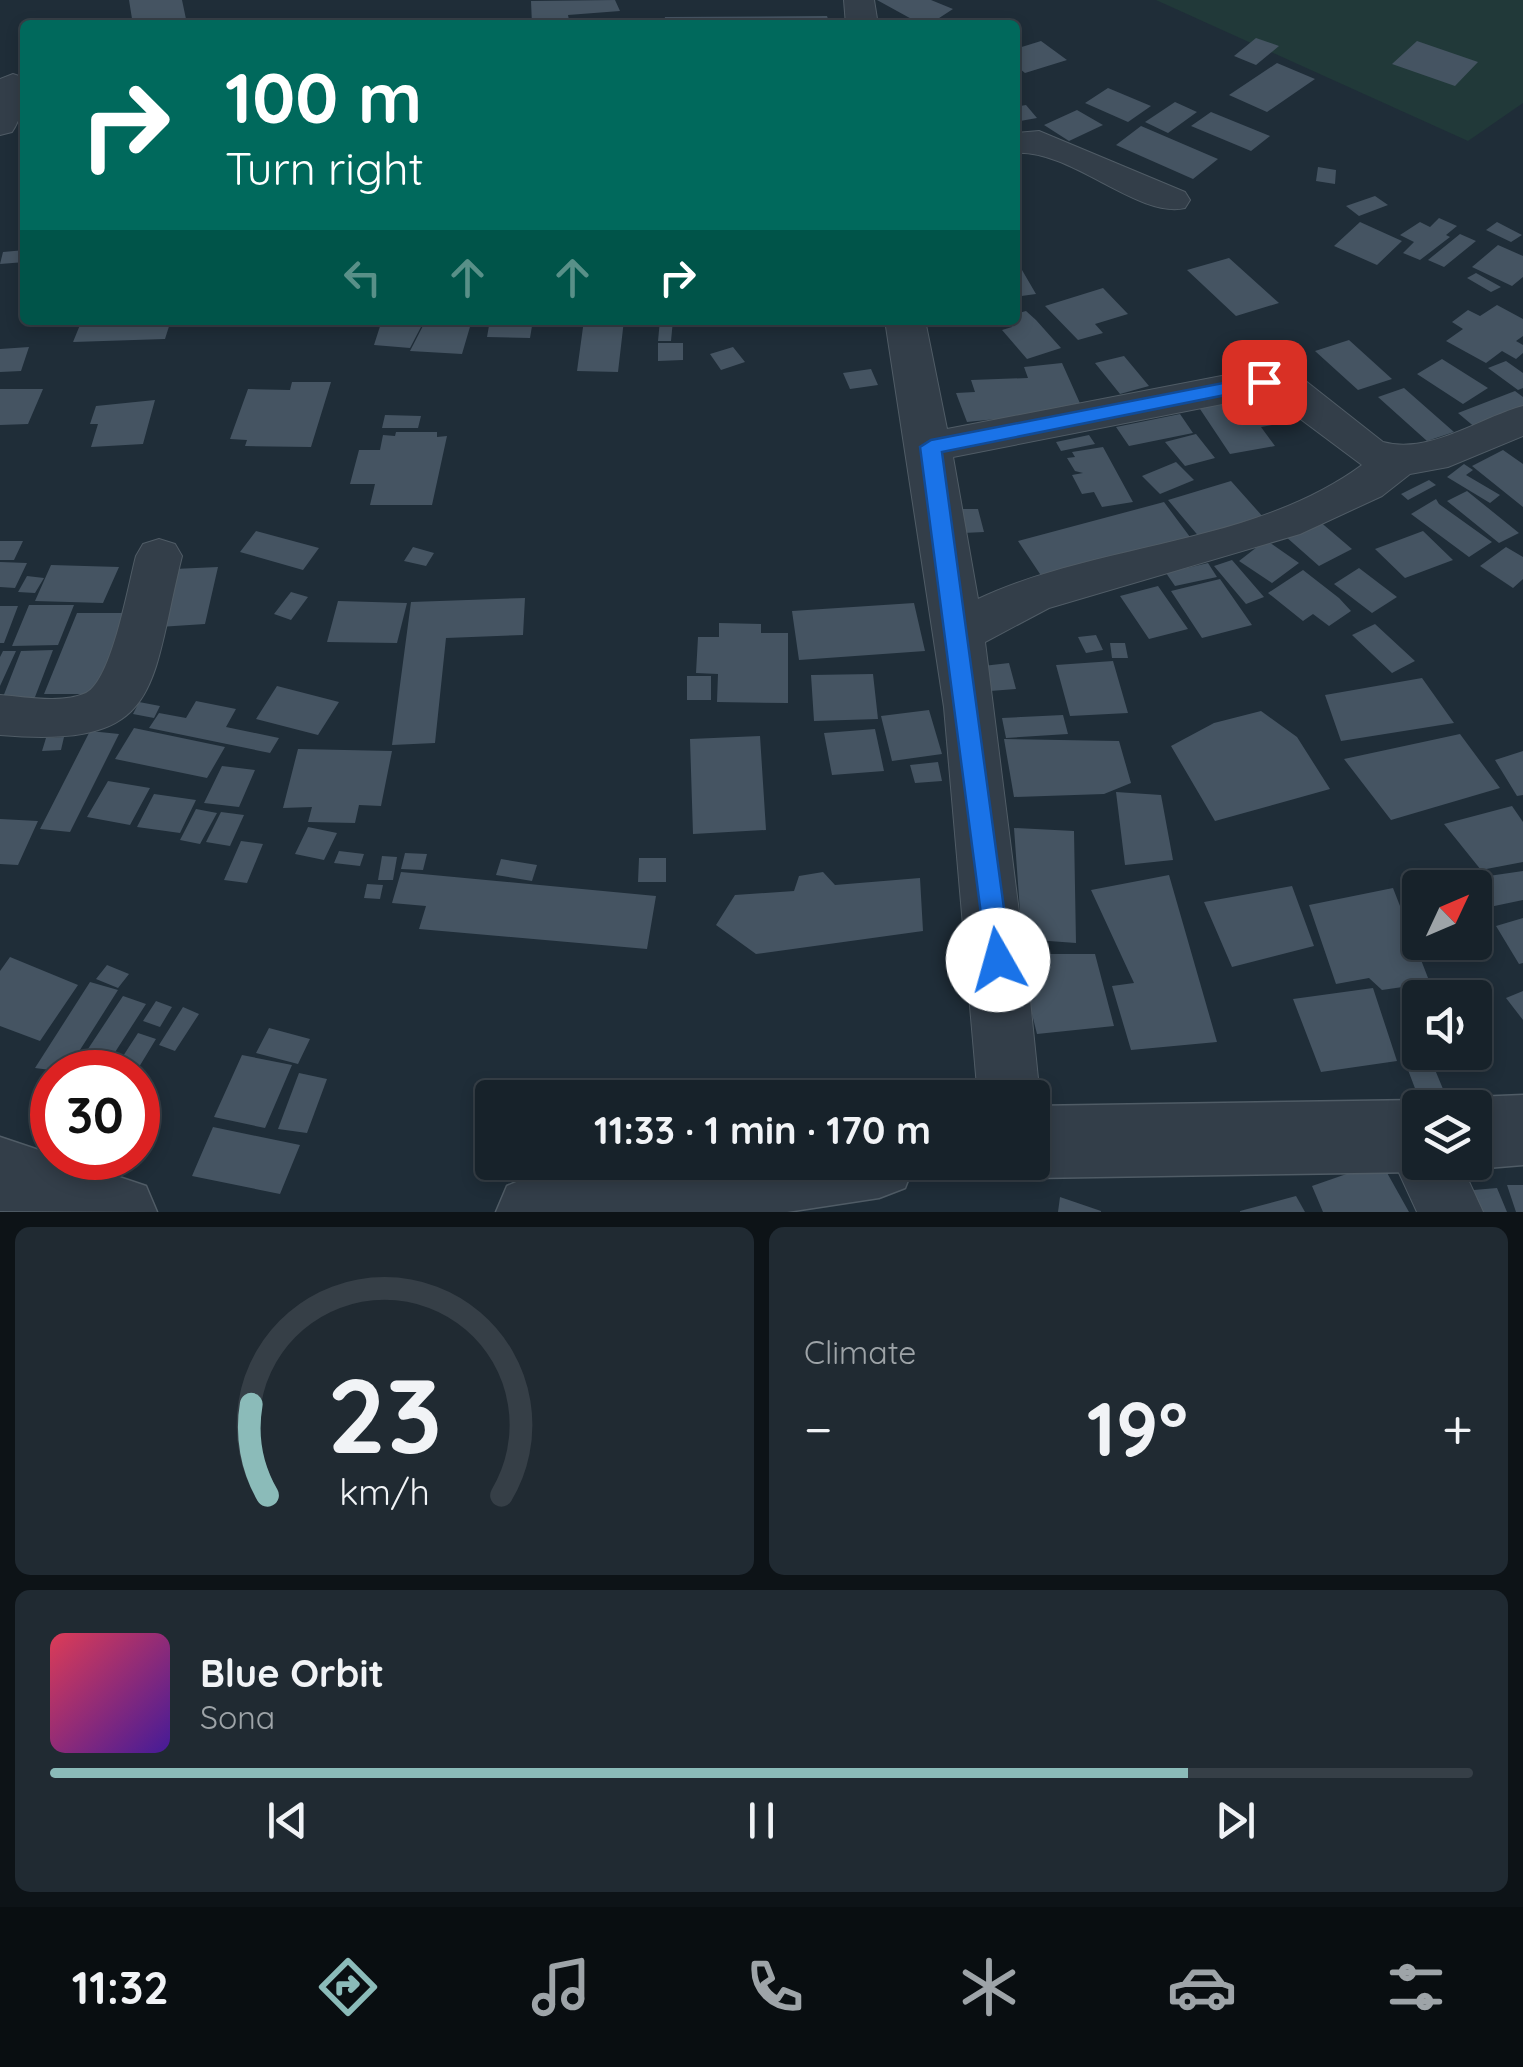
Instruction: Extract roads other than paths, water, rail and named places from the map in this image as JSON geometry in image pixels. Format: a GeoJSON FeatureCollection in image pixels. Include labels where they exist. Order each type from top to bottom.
{"type":"FeatureCollection","features":[{"type":"Feature","properties":{"kind":"street"},"geometry":{"type":"LineString","coordinates":[[0,124],[13,84]]}},
{"type":"Feature","properties":{"kind":"street"},"geometry":{"type":"LineString","coordinates":[[1020,144],[1053,146],[1172,200]]}},
{"type":"Feature","properties":{"kind":"street"},"geometry":{"type":"LineString","coordinates":[[905,325],[931,447],[958,637],[1002,994],[1009,1080]]}},
{"type":"Feature","properties":{"kind":"street"},"geometry":{"type":"LineString","coordinates":[[931,447],[1264,382],[1283,385],[1368,452],[1398,461],[1433,456],[1523,420]]}},
{"type":"Feature","properties":{"kind":"street"},"geometry":{"type":"LineString","coordinates":[[958,637],[983,614],[1025,598],[1119,567],[1212,545],[1344,498],[1377,480],[1398,461]]}},
{"type":"Feature","properties":{"kind":"street"},"geometry":{"type":"LineString","coordinates":[[0,715],[85,716],[102,712],[117,699],[124,690],[159,556]]}},
{"type":"Feature","properties":{"kind":"street"},"geometry":{"type":"LineString","coordinates":[[1492,1135],[1523,1130]]}},
{"type":"Feature","properties":{"kind":"street"},"geometry":{"type":"LineString","coordinates":[[1050,1142],[1402,1144]]}},
{"type":"Feature","properties":{"kind":"street"},"geometry":{"type":"LineString","coordinates":[[0,1174],[120,1212]]}},
{"type":"Feature","properties":{"kind":"street"},"geometry":{"type":"LineString","coordinates":[[533,1212],[754,1180]]}},
{"type":"Feature","properties":{"kind":"street"},"geometry":{"type":"LineString","coordinates":[[1442,1180],[1451,1212]]}}]}
